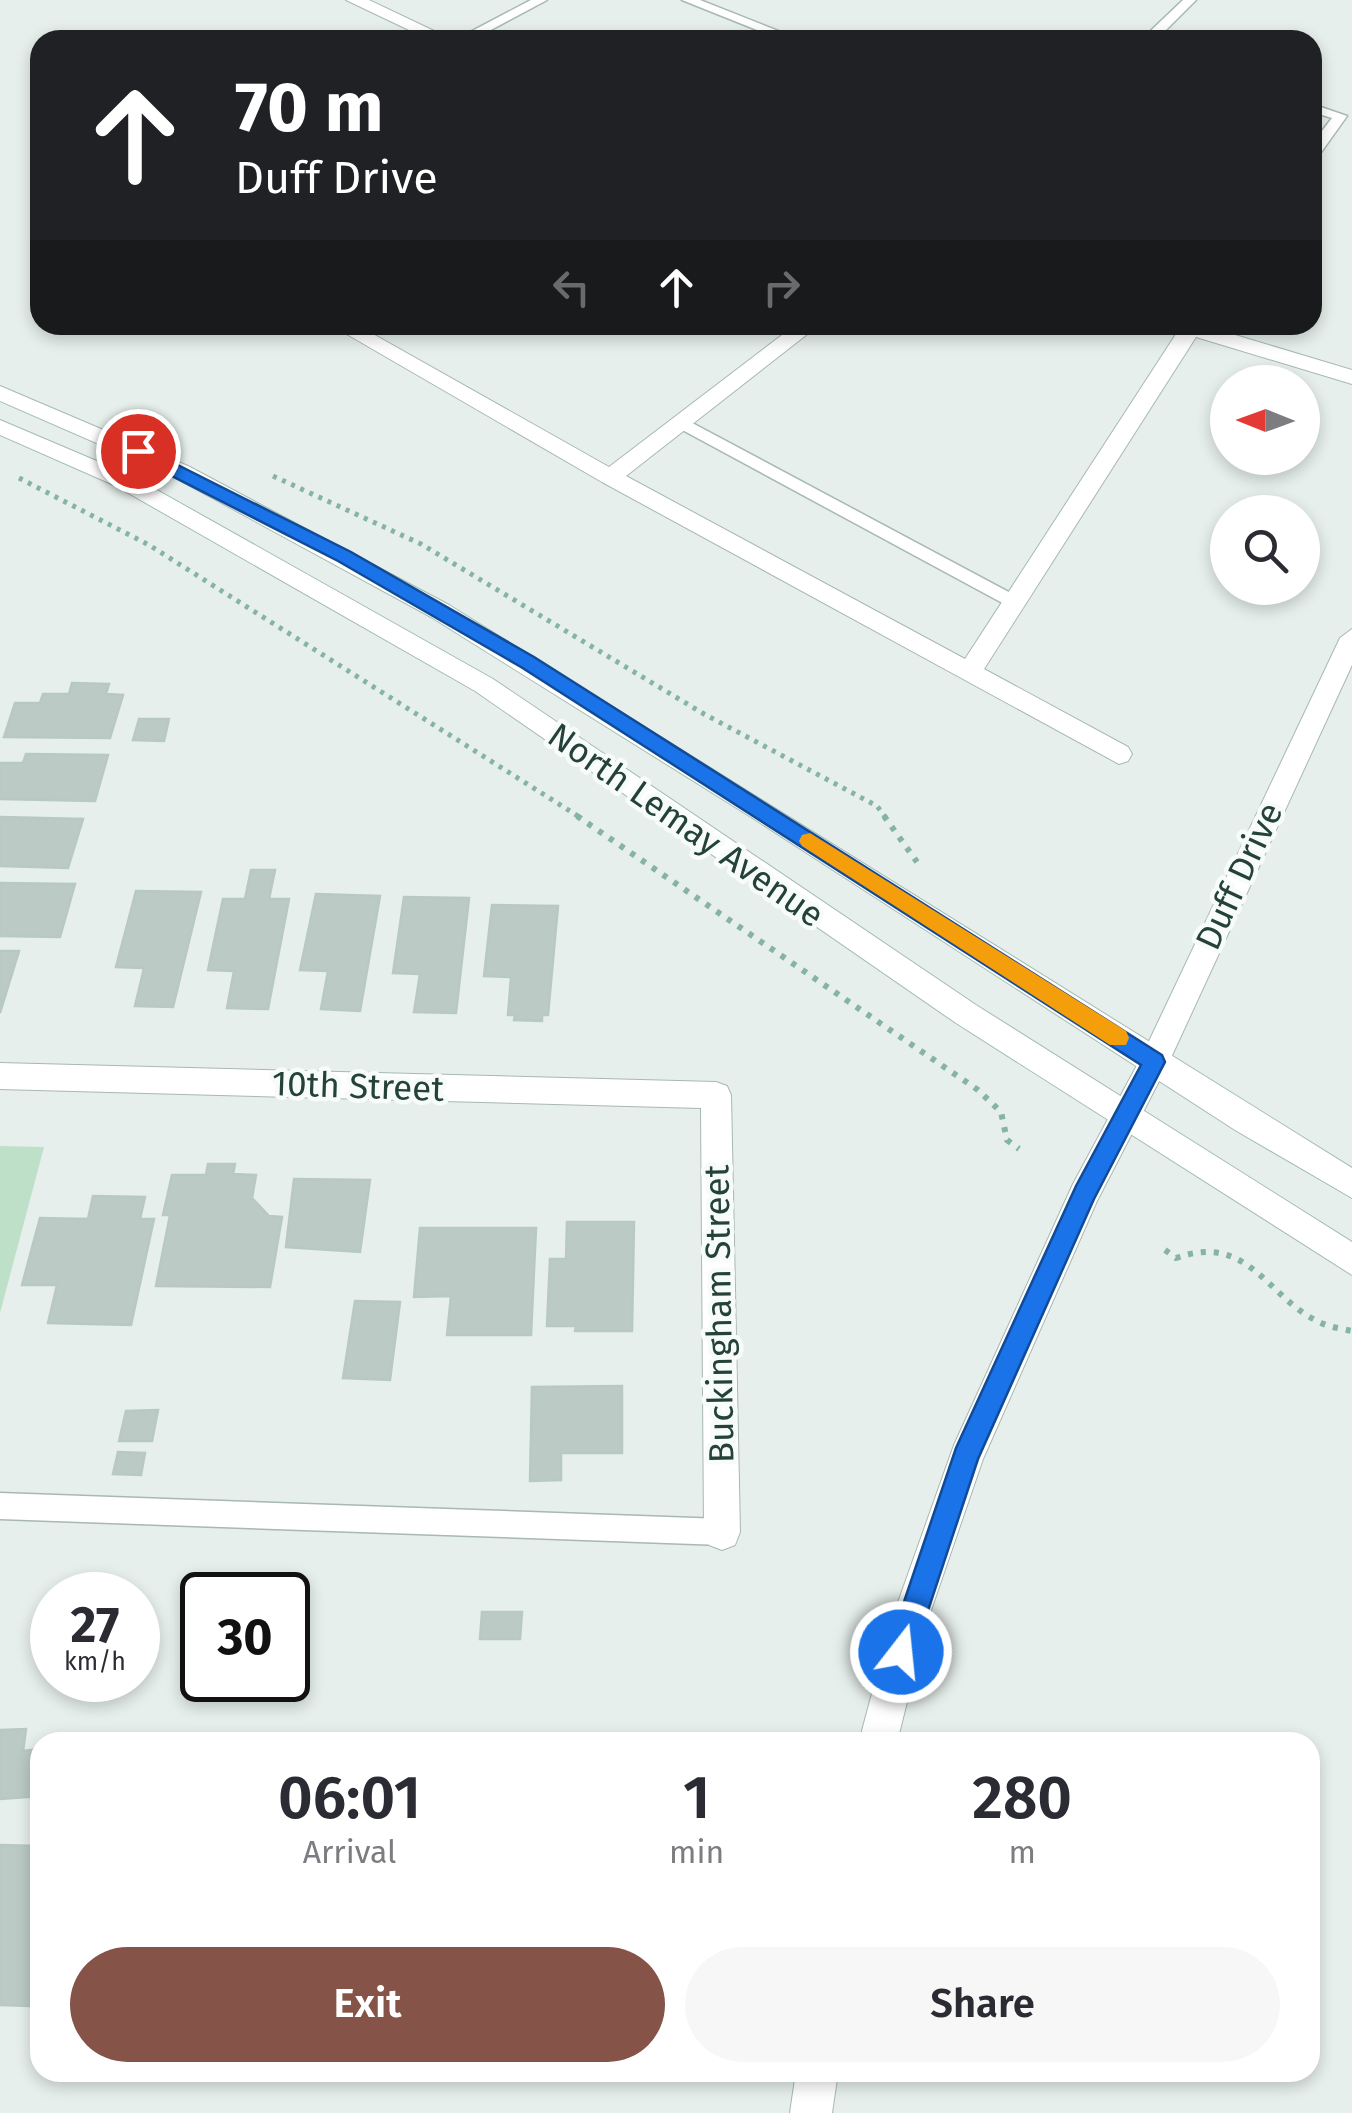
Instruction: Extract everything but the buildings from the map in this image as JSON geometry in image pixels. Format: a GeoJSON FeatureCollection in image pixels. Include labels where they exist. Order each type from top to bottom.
{"type":"FeatureCollection","features":[{"type":"Feature","properties":{"kind":"street"},"geometry":{"type":"LineString","coordinates":[[355,0],[422,30]]}},
{"type":"Feature","properties":{"kind":"street"},"geometry":{"type":"LineString","coordinates":[[360,335],[610,477],[1119,754]]}},
{"type":"Feature","properties":{"kind":"street"},"geometry":{"type":"LineString","coordinates":[[610,477],[795,335]]}},
{"type":"Feature","properties":{"kind":"street"},"geometry":{"type":"LineString","coordinates":[[968,672],[1182,335]]}},
{"type":"Feature","properties":{"kind":"street"},"geometry":{"type":"LineString","coordinates":[[1217,335],[1352,377]]}},
{"type":"Feature","properties":{"kind":"street","name":"North Lemay Avenue"},"geometry":{"type":"LineString","coordinates":[[0,392],[72,420],[203,481],[511,652],[1352,1184]]}},
{"type":"Feature","properties":{"kind":"street","name":"North Lemay Avenue"},"geometry":{"type":"LineString","coordinates":[[0,427],[140,490],[484,685],[823,920],[1352,1260]]}},
{"type":"Feature","properties":{"kind":"street","name":"Duff Drive"},"geometry":{"type":"LineString","coordinates":[[1128,1116],[1352,638]]}},
{"type":"Feature","properties":{"kind":"street","name":"10th Street"},"geometry":{"type":"LineString","coordinates":[[0,1076],[716,1096]]}},
{"type":"Feature","properties":{"kind":"street","name":"Buckingham Street"},"geometry":{"type":"LineString","coordinates":[[716,1096],[722,1532]]}},
{"type":"Feature","properties":{"kind":"street"},"geometry":{"type":"LineString","coordinates":[[880,1732],[908,1622],[966,1457],[1084,1194],[1128,1116]]}},
{"type":"Feature","properties":{"kind":"street"},"geometry":{"type":"LineString","coordinates":[[811,2113],[815,2082]]}},
{"type":"Feature","properties":{"kind":"lane"},"geometry":{"type":"LineString","coordinates":[[482,30],[541,0]]}},
{"type":"Feature","properties":{"kind":"lane"},"geometry":{"type":"LineString","coordinates":[[688,0],[768,30]]}},
{"type":"Feature","properties":{"kind":"lane"},"geometry":{"type":"LineString","coordinates":[[1158,30],[1190,0]]}},
{"type":"Feature","properties":{"kind":"lane"},"geometry":{"type":"LineString","coordinates":[[1322,111],[1340,116],[1322,142]]}},
{"type":"Feature","properties":{"kind":"lane"},"geometry":{"type":"LineString","coordinates":[[681,422],[1014,602]]}},
{"type":"Feature","properties":{"kind":"lane"},"geometry":{"type":"LineString","coordinates":[[0,1506],[722,1532]]}},
{"type":"Feature","properties":{"kind":"path"},"geometry":{"type":"LineString","coordinates":[[12,474],[149,546],[547,796],[978,1090],[1001,1112],[1007,1140],[1019,1150]]}},
{"type":"Feature","properties":{"kind":"path"},"geometry":{"type":"LineString","coordinates":[[1165,1250],[1176,1258],[1219,1251],[1250,1266],[1320,1323],[1352,1331]]}},
{"type":"Feature","properties":{"kind":"green space"},"geometry":{"type":"Polygon","coordinates":[[[0,1146],[44,1147],[0,1313],[0,1146]]]}},
{"type":"Feature","properties":{"kind":"slow traffic"},"geometry":{"type":"LineString","coordinates":[[810,841],[1118,1038]]}},
{"type":"Feature","properties":{"kind":"route"},"geometry":{"type":"LineString","coordinates":[[138,451],[344,556],[528,662],[1154,1062],[1084,1194],[966,1457],[901,1652]]}}]}
